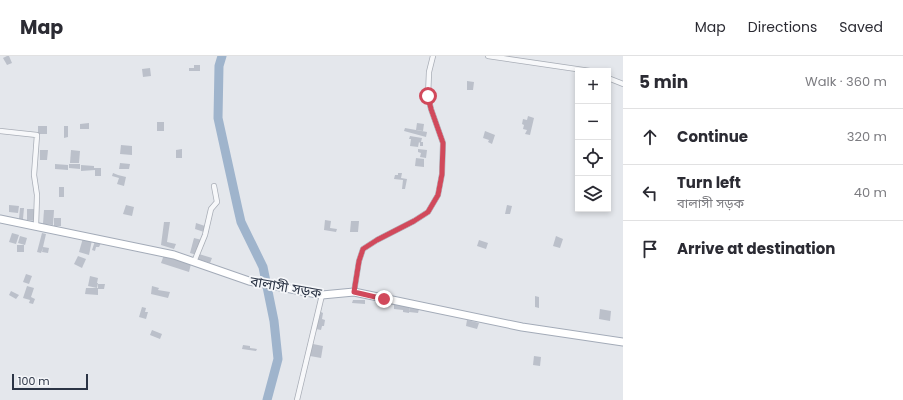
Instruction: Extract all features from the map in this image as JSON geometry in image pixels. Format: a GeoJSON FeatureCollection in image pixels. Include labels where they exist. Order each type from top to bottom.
{"type":"FeatureCollection","features":[{"type":"Feature","properties":{"kind":"main road","name":"বালাসী সড়ক"},"geometry":{"type":"LineString","coordinates":[[0,219],[174,254],[249,281],[301,292],[322,295],[354,292],[522,327],[623,342]]}},
{"type":"Feature","properties":{"kind":"street"},"geometry":{"type":"LineString","coordinates":[[354,292],[359,261],[363,249],[428,212],[438,195],[442,174],[443,143],[428,96],[429,72],[433,56]]}},
{"type":"Feature","properties":{"kind":"street"},"geometry":{"type":"LineString","coordinates":[[488,56],[575,69]]}},
{"type":"Feature","properties":{"kind":"street"},"geometry":{"type":"LineString","coordinates":[[611,79],[623,84]]}},
{"type":"Feature","properties":{"kind":"street"},"geometry":{"type":"LineString","coordinates":[[0,131],[37,135],[34,175],[37,195],[36,226]]}},
{"type":"Feature","properties":{"kind":"street"},"geometry":{"type":"LineString","coordinates":[[194,262],[206,235],[210,209],[217,202],[214,186]]}},
{"type":"Feature","properties":{"kind":"street"},"geometry":{"type":"LineString","coordinates":[[297,400],[322,295]]}},
{"type":"Feature","properties":{"kind":"building"},"geometry":{"type":"Polygon","coordinates":[[[9,56],[12,63],[7,65],[3,58],[9,56]]]}},
{"type":"Feature","properties":{"kind":"building"},"geometry":{"type":"Polygon","coordinates":[[[194,65],[200,65],[200,71],[189,71],[189,68],[194,68],[194,65]]]}},
{"type":"Feature","properties":{"kind":"building"},"geometry":{"type":"Polygon","coordinates":[[[150,68],[151,76],[143,77],[142,69],[150,68]]]}},
{"type":"Feature","properties":{"kind":"building"},"geometry":{"type":"Polygon","coordinates":[[[467,81],[474,82],[473,90],[467,90],[467,81]]]}},
{"type":"Feature","properties":{"kind":"building"},"geometry":{"type":"Polygon","coordinates":[[[528,116],[534,118],[530,135],[525,134],[527,130],[523,129],[524,125],[522,124],[523,119],[527,120],[528,116]]]}},
{"type":"Feature","properties":{"kind":"building"},"geometry":{"type":"Polygon","coordinates":[[[157,122],[164,122],[164,131],[157,131],[157,122]]]}},
{"type":"Feature","properties":{"kind":"building"},"geometry":{"type":"Polygon","coordinates":[[[89,123],[89,129],[80,129],[80,124],[89,123]]]}},
{"type":"Feature","properties":{"kind":"building"},"geometry":{"type":"Polygon","coordinates":[[[417,123],[424,124],[423,131],[416,130],[417,123]]]}},
{"type":"Feature","properties":{"kind":"building"},"geometry":{"type":"Polygon","coordinates":[[[38,126],[47,126],[47,134],[38,134],[38,126]]]}},
{"type":"Feature","properties":{"kind":"building"},"geometry":{"type":"Polygon","coordinates":[[[64,126],[68,126],[68,137],[64,138],[64,126]]]}},
{"type":"Feature","properties":{"kind":"building"},"geometry":{"type":"Polygon","coordinates":[[[405,128],[427,132],[426,137],[404,131],[405,128]]]}},
{"type":"Feature","properties":{"kind":"building"},"geometry":{"type":"Polygon","coordinates":[[[485,131],[495,135],[492,144],[488,142],[489,140],[483,138],[485,131]]]}},
{"type":"Feature","properties":{"kind":"building"},"geometry":{"type":"Polygon","coordinates":[[[410,136],[422,138],[421,142],[423,142],[423,146],[420,146],[419,142],[418,147],[410,146],[410,136]]]}},
{"type":"Feature","properties":{"kind":"building"},"geometry":{"type":"Polygon","coordinates":[[[121,145],[132,146],[132,155],[120,154],[121,145]]]}},
{"type":"Feature","properties":{"kind":"building"},"geometry":{"type":"Polygon","coordinates":[[[182,149],[182,158],[176,158],[176,150],[182,149]]]}},
{"type":"Feature","properties":{"kind":"building"},"geometry":{"type":"Polygon","coordinates":[[[418,149],[427,150],[426,158],[420,157],[421,153],[418,152],[418,149]]]}},
{"type":"Feature","properties":{"kind":"building"},"geometry":{"type":"Polygon","coordinates":[[[40,150],[48,150],[47,160],[40,160],[40,150]]]}},
{"type":"Feature","properties":{"kind":"building"},"geometry":{"type":"Polygon","coordinates":[[[71,150],[80,151],[79,163],[70,163],[71,150]]]}},
{"type":"Feature","properties":{"kind":"building"},"geometry":{"type":"Polygon","coordinates":[[[416,158],[424,159],[424,167],[415,166],[416,158]]]}},
{"type":"Feature","properties":{"kind":"building"},"geometry":{"type":"Polygon","coordinates":[[[120,163],[130,164],[129,169],[119,169],[120,163]]]}},
{"type":"Feature","properties":{"kind":"building"},"geometry":{"type":"Polygon","coordinates":[[[55,164],[68,165],[68,170],[55,169],[55,164]]]}},
{"type":"Feature","properties":{"kind":"building"},"geometry":{"type":"Polygon","coordinates":[[[69,164],[80,164],[80,169],[69,168],[69,164]]]}},
{"type":"Feature","properties":{"kind":"building"},"geometry":{"type":"Polygon","coordinates":[[[81,165],[101,168],[101,176],[95,176],[95,170],[81,171],[81,165]]]}},
{"type":"Feature","properties":{"kind":"building"},"geometry":{"type":"Polygon","coordinates":[[[113,173],[126,177],[124,186],[117,184],[119,178],[112,176],[113,173]]]}},
{"type":"Feature","properties":{"kind":"building"},"geometry":{"type":"Polygon","coordinates":[[[398,173],[402,173],[401,178],[407,179],[405,189],[402,189],[403,180],[394,179],[395,175],[398,175],[398,173]]]}},
{"type":"Feature","properties":{"kind":"building"},"geometry":{"type":"Polygon","coordinates":[[[59,187],[64,187],[64,197],[59,197],[59,187]]]}},
{"type":"Feature","properties":{"kind":"building"},"geometry":{"type":"Polygon","coordinates":[[[9,205],[19,206],[18,213],[9,212],[9,205]]]}},
{"type":"Feature","properties":{"kind":"building"},"geometry":{"type":"Polygon","coordinates":[[[126,205],[134,207],[132,216],[123,214],[126,205]]]}},
{"type":"Feature","properties":{"kind":"building"},"geometry":{"type":"Polygon","coordinates":[[[507,205],[512,206],[510,214],[505,214],[507,205]]]}},
{"type":"Feature","properties":{"kind":"building"},"geometry":{"type":"Polygon","coordinates":[[[20,208],[24,208],[23,219],[19,219],[20,208]]]}},
{"type":"Feature","properties":{"kind":"building"},"geometry":{"type":"Polygon","coordinates":[[[27,209],[35,209],[35,221],[27,220],[27,209]]]}},
{"type":"Feature","properties":{"kind":"building"},"geometry":{"type":"Polygon","coordinates":[[[44,210],[54,210],[53,225],[43,224],[44,210]]]}},
{"type":"Feature","properties":{"kind":"building"},"geometry":{"type":"Polygon","coordinates":[[[54,218],[61,218],[61,226],[54,226],[54,218]]]}},
{"type":"Feature","properties":{"kind":"building"},"geometry":{"type":"Polygon","coordinates":[[[325,220],[331,221],[330,228],[337,229],[336,232],[324,230],[325,220]]]}},
{"type":"Feature","properties":{"kind":"building"},"geometry":{"type":"Polygon","coordinates":[[[351,221],[359,221],[358,232],[350,232],[351,221]]]}},
{"type":"Feature","properties":{"kind":"building"},"geometry":{"type":"Polygon","coordinates":[[[164,222],[170,222],[167,242],[176,244],[174,249],[161,245],[164,222]]]}},
{"type":"Feature","properties":{"kind":"building"},"geometry":{"type":"Polygon","coordinates":[[[196,223],[205,226],[204,232],[195,229],[196,223]]]}},
{"type":"Feature","properties":{"kind":"building"},"geometry":{"type":"Polygon","coordinates":[[[12,233],[19,235],[16,244],[9,242],[12,233]]]}},
{"type":"Feature","properties":{"kind":"building"},"geometry":{"type":"Polygon","coordinates":[[[42,233],[46,234],[43,247],[49,248],[48,253],[42,252],[43,248],[41,253],[37,252],[42,233]]]}},
{"type":"Feature","properties":{"kind":"building"},"geometry":{"type":"Polygon","coordinates":[[[20,236],[27,238],[25,245],[18,243],[20,236]]]}},
{"type":"Feature","properties":{"kind":"building"},"geometry":{"type":"Polygon","coordinates":[[[556,236],[563,239],[560,248],[553,246],[556,236]]]}},
{"type":"Feature","properties":{"kind":"building"},"geometry":{"type":"Polygon","coordinates":[[[83,238],[92,240],[89,255],[79,252],[83,238]]]}},
{"type":"Feature","properties":{"kind":"building"},"geometry":{"type":"Polygon","coordinates":[[[194,238],[202,240],[197,255],[190,253],[194,238]]]}},
{"type":"Feature","properties":{"kind":"building"},"geometry":{"type":"Polygon","coordinates":[[[479,240],[488,243],[486,249],[477,246],[479,240]]]}},
{"type":"Feature","properties":{"kind":"building"},"geometry":{"type":"Polygon","coordinates":[[[95,241],[101,243],[99,247],[96,247],[95,251],[92,250],[95,241]]]}},
{"type":"Feature","properties":{"kind":"building"},"geometry":{"type":"Polygon","coordinates":[[[17,245],[24,245],[24,252],[17,252],[17,245]]]}},
{"type":"Feature","properties":{"kind":"building"},"geometry":{"type":"Polygon","coordinates":[[[199,254],[212,258],[210,263],[198,259],[199,254]]]}},
{"type":"Feature","properties":{"kind":"building"},"geometry":{"type":"Polygon","coordinates":[[[164,255],[191,264],[189,272],[161,263],[164,255]]]}},
{"type":"Feature","properties":{"kind":"building"},"geometry":{"type":"Polygon","coordinates":[[[78,256],[86,259],[82,268],[74,264],[78,256]]]}},
{"type":"Feature","properties":{"kind":"building"},"geometry":{"type":"Polygon","coordinates":[[[26,274],[32,276],[29,284],[23,282],[26,274]]]}},
{"type":"Feature","properties":{"kind":"building"},"geometry":{"type":"Polygon","coordinates":[[[90,276],[98,278],[97,288],[88,286],[90,276]]]}},
{"type":"Feature","properties":{"kind":"building"},"geometry":{"type":"Polygon","coordinates":[[[98,284],[105,284],[104,289],[98,289],[98,295],[85,294],[86,288],[98,288],[98,284]]]}},
{"type":"Feature","properties":{"kind":"building"},"geometry":{"type":"Polygon","coordinates":[[[27,286],[34,288],[31,297],[35,299],[33,304],[29,303],[30,300],[23,298],[27,286]]]}},
{"type":"Feature","properties":{"kind":"building"},"geometry":{"type":"Polygon","coordinates":[[[152,286],[159,288],[158,290],[170,292],[168,298],[151,294],[152,286]]]}},
{"type":"Feature","properties":{"kind":"building"},"geometry":{"type":"Polygon","coordinates":[[[11,291],[19,295],[16,299],[9,295],[11,291]]]}},
{"type":"Feature","properties":{"kind":"building"},"geometry":{"type":"Polygon","coordinates":[[[535,296],[539,297],[539,308],[535,307],[535,296]]]}},
{"type":"Feature","properties":{"kind":"building"},"geometry":{"type":"Polygon","coordinates":[[[353,300],[365,300],[365,304],[352,303],[353,300]]]}},
{"type":"Feature","properties":{"kind":"building"},"geometry":{"type":"Polygon","coordinates":[[[394,304],[410,306],[409,313],[403,312],[403,310],[394,309],[394,304]]]}},
{"type":"Feature","properties":{"kind":"building"},"geometry":{"type":"Polygon","coordinates":[[[142,307],[146,308],[145,312],[148,312],[146,319],[139,317],[142,307]]]}},
{"type":"Feature","properties":{"kind":"building"},"geometry":{"type":"Polygon","coordinates":[[[410,307],[419,309],[418,313],[409,312],[410,307]]]}},
{"type":"Feature","properties":{"kind":"building"},"geometry":{"type":"Polygon","coordinates":[[[600,309],[611,311],[610,321],[599,319],[600,309]]]}},
{"type":"Feature","properties":{"kind":"building"},"geometry":{"type":"Polygon","coordinates":[[[321,312],[323,313],[322,319],[325,320],[324,326],[322,326],[321,330],[316,329],[321,312]]]}},
{"type":"Feature","properties":{"kind":"building"},"geometry":{"type":"Polygon","coordinates":[[[467,320],[479,323],[477,329],[466,326],[467,320]]]}},
{"type":"Feature","properties":{"kind":"building"},"geometry":{"type":"Polygon","coordinates":[[[152,330],[162,334],[160,339],[150,335],[152,330]]]}},
{"type":"Feature","properties":{"kind":"building"},"geometry":{"type":"Polygon","coordinates":[[[313,344],[323,346],[321,358],[310,356],[313,344]]]}},
{"type":"Feature","properties":{"kind":"building"},"geometry":{"type":"Polygon","coordinates":[[[243,345],[257,349],[256,351],[242,349],[243,345]]]}},
{"type":"Feature","properties":{"kind":"building"},"geometry":{"type":"Polygon","coordinates":[[[534,356],[541,357],[540,366],[533,365],[534,356]]]}},
{"type":"Feature","properties":{"kind":"waterway"},"geometry":{"type":"LineString","coordinates":[[222,56],[219,66],[218,118],[241,222],[263,267],[274,321],[278,359],[267,400]]}},
{"type":"Feature","properties":{"kind":"route"},"geometry":{"type":"LineString","coordinates":[[384,299],[354,292],[359,261],[363,249],[428,212],[438,195],[442,174],[443,143],[428,96]]}}]}
